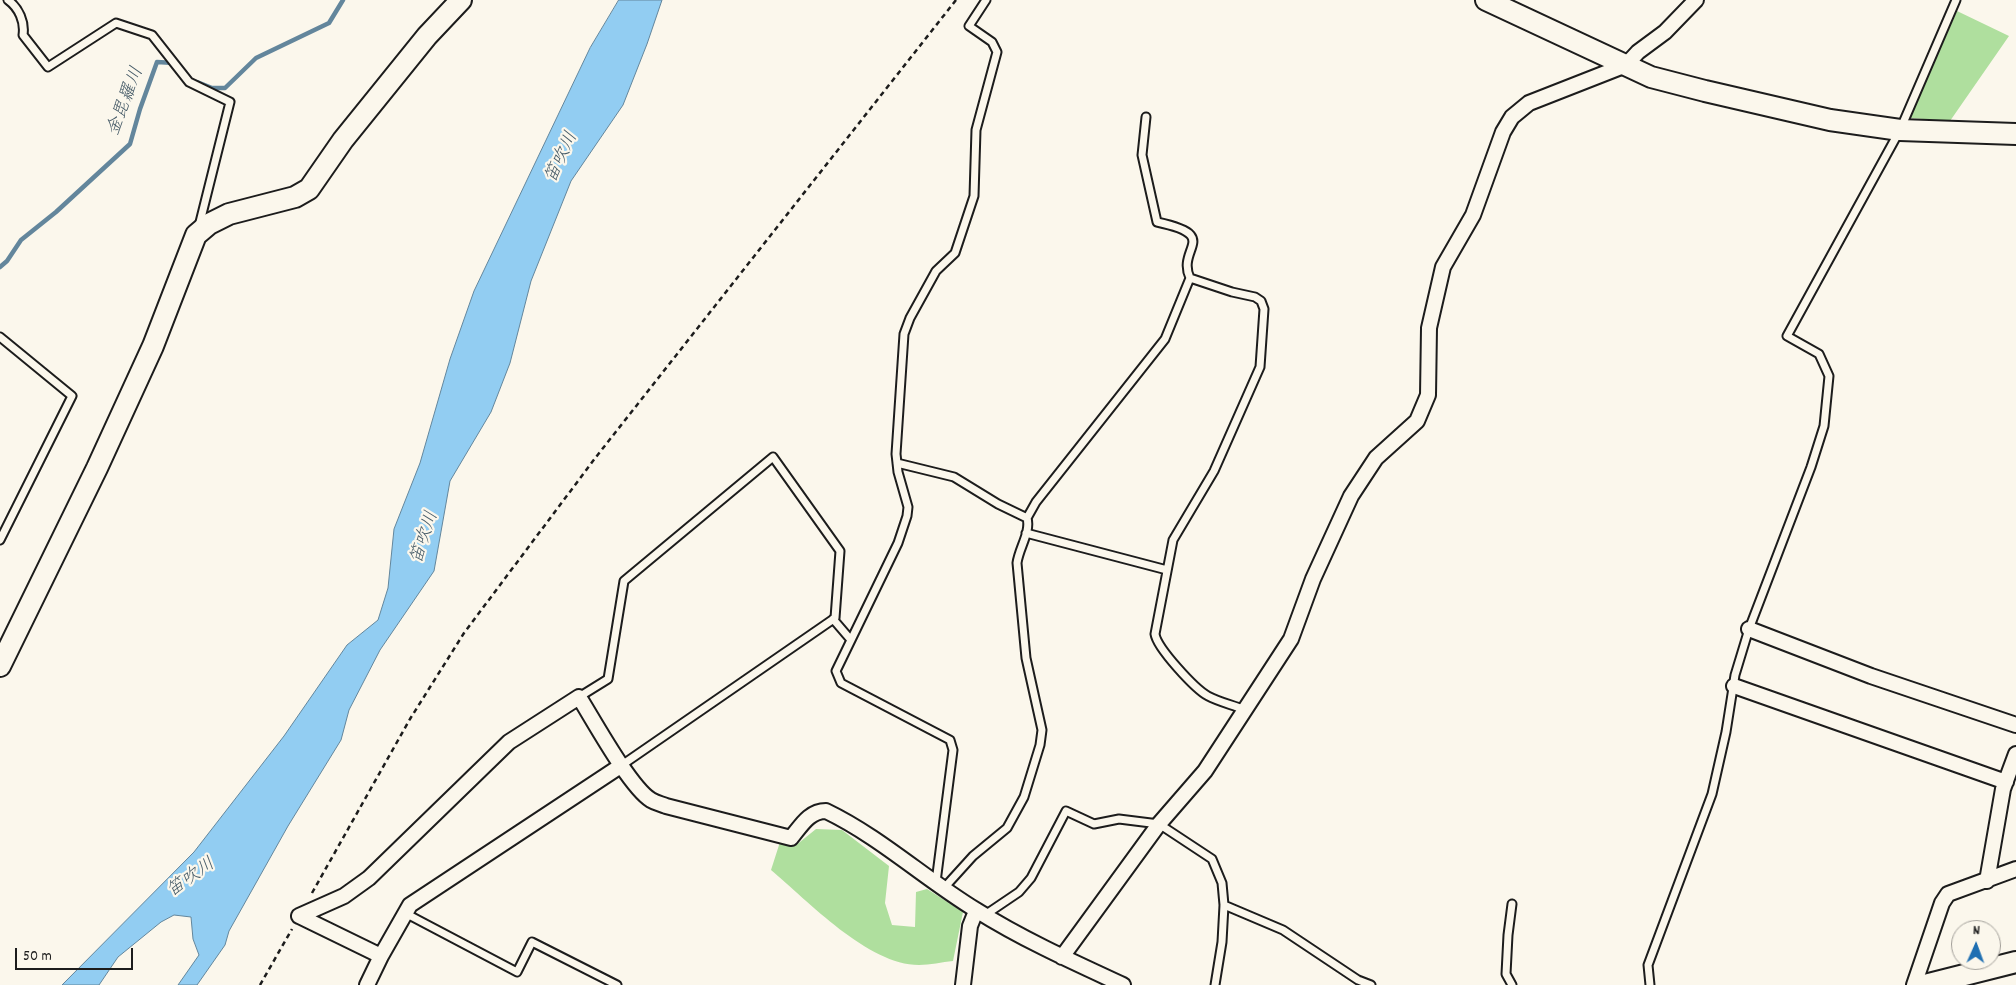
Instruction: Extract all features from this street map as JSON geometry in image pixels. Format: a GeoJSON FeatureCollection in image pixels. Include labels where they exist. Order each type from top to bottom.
{"type":"FeatureCollection","features":[{"type":"Feature","properties":{"kind":"street"},"geometry":{"type":"LineString","coordinates":[[0,666],[97,468],[153,346],[196,236],[209,224],[228,214],[295,197],[309,189],[343,140],[427,36],[461,0]]}},
{"type":"Feature","properties":{"kind":"street"},"geometry":{"type":"LineString","coordinates":[[1486,0],[1651,77],[1705,91],[1830,120],[1900,130],[2016,134]]}},
{"type":"Feature","properties":{"kind":"street"},"geometry":{"type":"LineString","coordinates":[[1062,957],[1159,824],[1205,771],[1291,639],[1313,579],[1351,496],[1376,458],[1417,421],[1428,394],[1430,328],[1443,267],[1473,215],[1502,132],[1512,117],[1529,104],[1626,65],[1638,52],[1665,32],[1696,0]]}},
{"type":"Feature","properties":{"kind":"street"},"geometry":{"type":"LineString","coordinates":[[1749,629],[1871,676],[2016,725]]}},
{"type":"Feature","properties":{"kind":"street"},"geometry":{"type":"LineString","coordinates":[[1734,686],[2006,782]]}},
{"type":"Feature","properties":{"kind":"street"},"geometry":{"type":"LineString","coordinates":[[299,916],[344,896],[369,878],[509,742],[579,697],[622,765],[641,791],[652,800],[666,806],[790,838],[810,815],[818,811],[826,811],[980,913],[1062,957],[1122,985]]}},
{"type":"Feature","properties":{"kind":"street"},"geometry":{"type":"LineString","coordinates":[[1987,881],[2006,782],[2016,754]]}},
{"type":"Feature","properties":{"kind":"street"},"geometry":{"type":"LineString","coordinates":[[367,985],[410,905],[622,765]]}},
{"type":"Feature","properties":{"kind":"street"},"geometry":{"type":"LineString","coordinates":[[1914,985],[1942,903],[1948,894],[2016,869]]}},
{"type":"Feature","properties":{"kind":"street"},"geometry":{"type":"LineString","coordinates":[[964,985],[970,926],[980,913]]}},
{"type":"Feature","properties":{"kind":"street"},"geometry":{"type":"LineString","coordinates":[[299,916],[381,956]]}},
{"type":"Feature","properties":{"kind":"street"},"geometry":{"type":"LineString","coordinates":[[1924,985],[2016,962]]}},
{"type":"Feature","properties":{"kind":"lane"},"geometry":{"type":"LineString","coordinates":[[8,0],[14,5],[24,25],[23,35],[48,67],[116,23],[152,35],[189,82],[230,102],[196,236]]}},
{"type":"Feature","properties":{"kind":"lane"},"geometry":{"type":"LineString","coordinates":[[940,885],[953,750],[950,740],[841,683],[836,671],[898,543],[907,516],[908,507],[897,463],[904,334],[910,318],[936,271],[955,253],[974,196],[976,130],[997,52],[992,42],[969,26],[986,0]]}},
{"type":"Feature","properties":{"kind":"lane"},"geometry":{"type":"LineString","coordinates":[[1650,985],[1648,965],[1712,794],[1734,686],[1749,629],[1811,467],[1824,426],[1829,376],[1819,354],[1787,336],[1900,130],[1956,0]]}},
{"type":"Feature","properties":{"kind":"lane"},"geometry":{"type":"LineString","coordinates":[[940,885],[1007,828],[1024,797],[1040,745],[1042,730],[1026,658],[1017,563],[1019,549],[1029,525],[1027,518],[1036,502],[1165,339],[1190,278],[1188,264],[1193,244],[1190,233],[1184,227],[1158,222],[1142,155],[1146,117]]}},
{"type":"Feature","properties":{"kind":"lane"},"geometry":{"type":"LineString","coordinates":[[1190,278],[1232,292],[1255,297],[1261,301],[1264,309],[1262,356],[1260,367],[1214,471],[1173,540],[1155,634],[1156,642],[1164,653],[1206,695],[1245,710]]}},
{"type":"Feature","properties":{"kind":"lane"},"geometry":{"type":"LineString","coordinates":[[0,337],[72,396],[0,540]]}},
{"type":"Feature","properties":{"kind":"lane"},"geometry":{"type":"LineString","coordinates":[[579,697],[608,679],[624,581],[773,456],[840,551],[837,612],[833,619],[622,765]]}},
{"type":"Feature","properties":{"kind":"lane"},"geometry":{"type":"LineString","coordinates":[[897,463],[954,477],[998,504],[1027,518]]}},
{"type":"Feature","properties":{"kind":"lane"},"geometry":{"type":"LineString","coordinates":[[1026,533],[1167,570]]}},
{"type":"Feature","properties":{"kind":"lane"},"geometry":{"type":"LineString","coordinates":[[833,619],[851,640]]}},
{"type":"Feature","properties":{"kind":"lane"},"geometry":{"type":"LineString","coordinates":[[980,913],[1019,892],[1031,878],[1066,811],[1094,824],[1119,819],[1159,824],[1212,859],[1222,882],[1224,905],[1215,985]]}},
{"type":"Feature","properties":{"kind":"lane"},"geometry":{"type":"LineString","coordinates":[[1512,904],[1506,974],[1512,985]]}},
{"type":"Feature","properties":{"kind":"lane"},"geometry":{"type":"LineString","coordinates":[[1224,905],[1283,930],[1358,980],[1372,985]]}},
{"type":"Feature","properties":{"kind":"lane"},"geometry":{"type":"LineString","coordinates":[[405,913],[517,972],[532,942],[617,985]]}},
{"type":"Feature","properties":{"kind":"path"},"geometry":{"type":"LineString","coordinates":[[260,985],[410,719],[464,633],[596,456],[956,0]]}},
{"type":"Feature","properties":{"kind":"green space"},"geometry":{"type":"Polygon","coordinates":[[[1957,11],[2009,36],[1950,121],[1910,118],[1957,11]]]}},
{"type":"Feature","properties":{"kind":"green space"},"geometry":{"type":"Polygon","coordinates":[[[816,829],[842,830],[889,866],[885,903],[892,925],[915,927],[916,892],[927,889],[963,912],[953,961],[919,965],[900,962],[880,955],[840,929],[771,870],[780,842],[795,846],[816,829]]]}},
{"type":"Feature","properties":{"kind":"water","name":"笛吹川"},"geometry":{"type":"Polygon","coordinates":[[[619,0],[662,0],[623,105],[571,181],[531,281],[510,363],[491,412],[450,481],[434,571],[380,650],[349,710],[341,740],[288,826],[229,931],[225,945],[197,985],[178,985],[199,955],[193,939],[191,917],[174,915],[161,922],[118,957],[99,985],[62,985],[194,852],[284,736],[347,645],[378,620],[388,588],[394,529],[420,463],[450,359],[474,291],[590,48],[619,0]]]}},
{"type":"Feature","properties":{"kind":"waterway","name":"金毘羅川"},"geometry":{"type":"LineString","coordinates":[[197,82],[212,88],[225,88],[256,58],[329,23],[343,0]]}},
{"type":"Feature","properties":{"kind":"waterway","name":"金毘羅川"},"geometry":{"type":"LineString","coordinates":[[0,267],[7,261],[21,240],[56,212],[130,144],[157,62],[174,63]]}}]}
